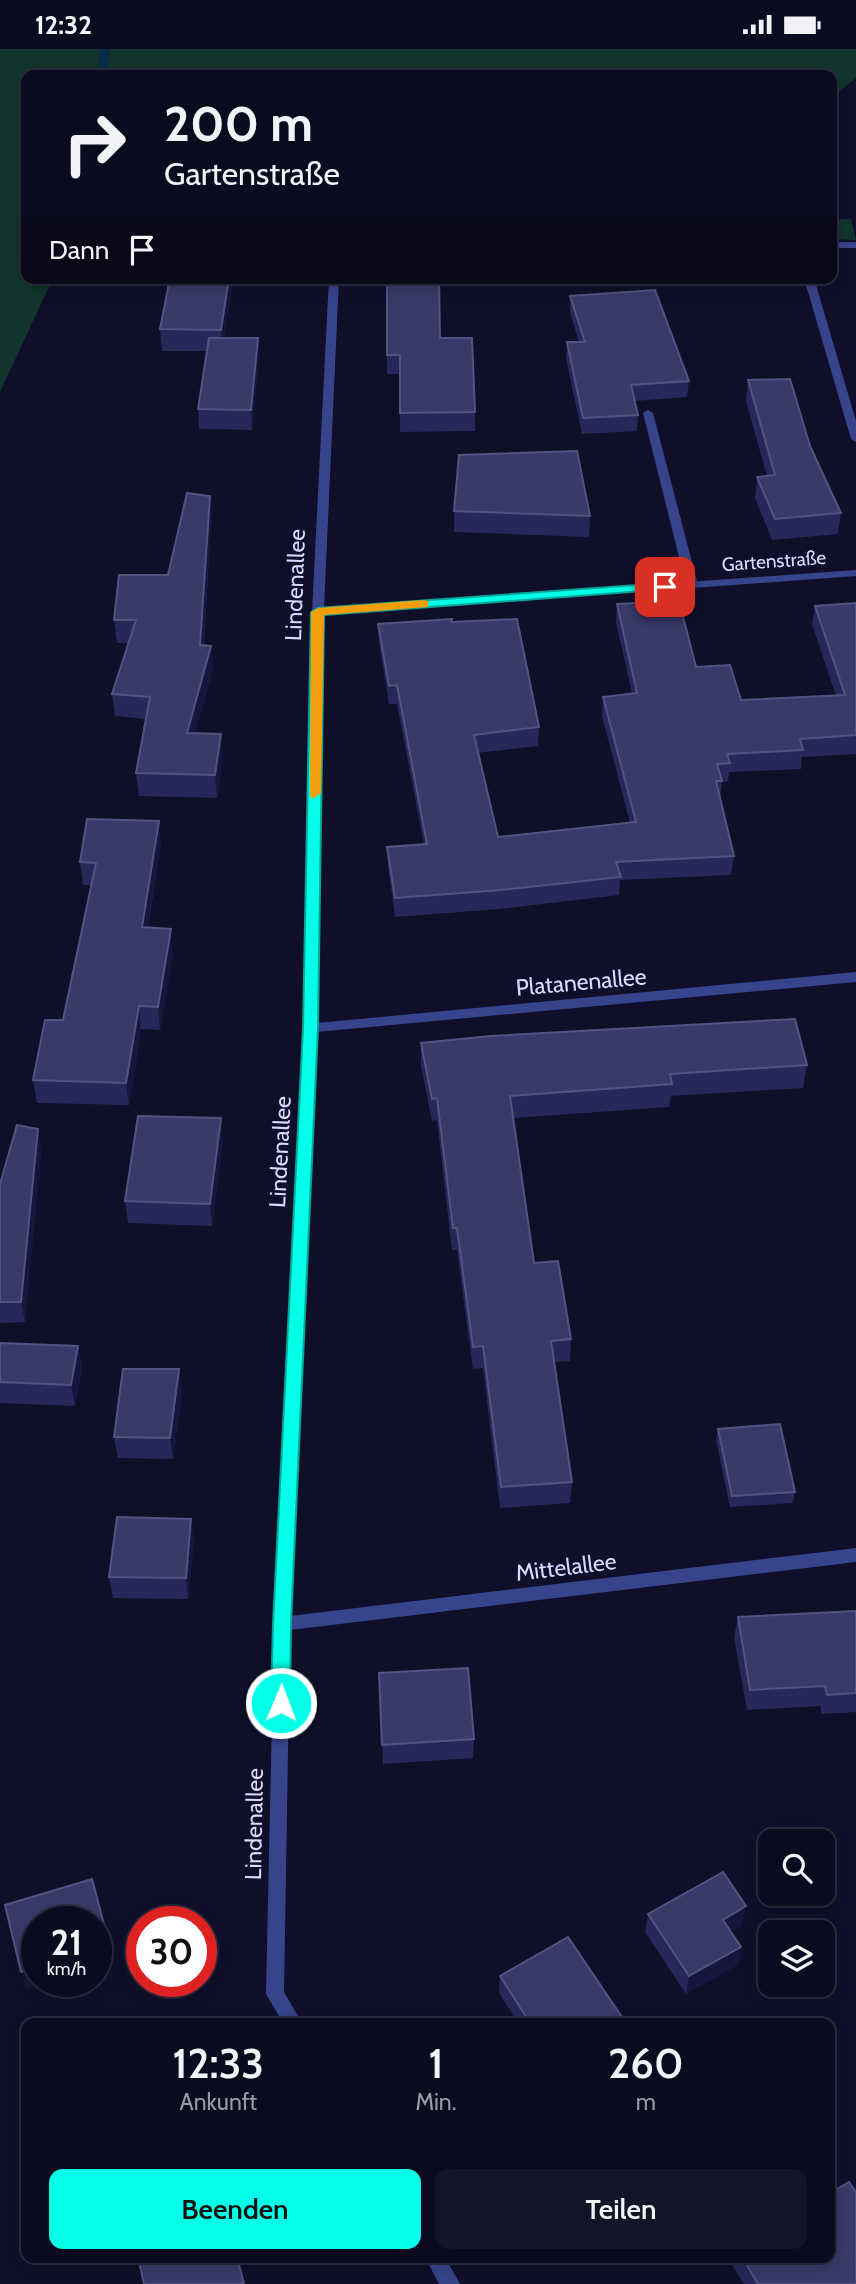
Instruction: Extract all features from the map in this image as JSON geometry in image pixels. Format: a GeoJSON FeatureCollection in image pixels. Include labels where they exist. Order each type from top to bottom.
{"type":"FeatureCollection","features":[{"type":"Feature","properties":{"kind":"street"},"geometry":{"type":"LineString","coordinates":[[837,245],[856,245]]}},
{"type":"Feature","properties":{"kind":"street","name":"Lindenallee"},"geometry":{"type":"LineString","coordinates":[[290,2018],[275,1994],[282,1624],[310,1028],[318,612],[334,284]]}},
{"type":"Feature","properties":{"kind":"street"},"geometry":{"type":"LineString","coordinates":[[811,284],[856,439]]}},
{"type":"Feature","properties":{"kind":"street"},"geometry":{"type":"LineString","coordinates":[[648,413],[692,585]]}},
{"type":"Feature","properties":{"kind":"street","name":"Gartenstraße"},"geometry":{"type":"LineString","coordinates":[[318,612],[856,573]]}},
{"type":"Feature","properties":{"kind":"street","name":"Platanenallee"},"geometry":{"type":"LineString","coordinates":[[310,1028],[856,977]]}},
{"type":"Feature","properties":{"kind":"street","name":"Mittelallee"},"geometry":{"type":"LineString","coordinates":[[282,1624],[856,1555]]}},
{"type":"Feature","properties":{"kind":"street"},"geometry":{"type":"LineString","coordinates":[[438,2263],[450,2284]]}},
{"type":"Feature","properties":{"kind":"green space"},"geometry":{"type":"Polygon","coordinates":[[[0,49],[856,49],[856,78],[837,93],[837,70],[21,70],[21,284],[50,284],[0,392],[0,49]]]}},
{"type":"Feature","properties":{"kind":"green space"},"geometry":{"type":"Polygon","coordinates":[[[837,219],[851,219],[856,240],[837,239],[837,219]]]}},
{"type":"Feature","properties":{"kind":"building"},"geometry":{"type":"Polygon","coordinates":[[[169,284],[228,284],[221,330],[160,329],[169,284]]]}},
{"type":"Feature","properties":{"kind":"building"},"geometry":{"type":"Polygon","coordinates":[[[387,284],[439,284],[440,338],[472,338],[475,412],[400,413],[400,355],[387,355],[387,284]]]}},
{"type":"Feature","properties":{"kind":"building"},"geometry":{"type":"Polygon","coordinates":[[[655,290],[689,381],[631,385],[638,415],[583,418],[567,342],[585,342],[570,296],[655,290]]]}},
{"type":"Feature","properties":{"kind":"building"},"geometry":{"type":"Polygon","coordinates":[[[209,338],[258,338],[251,410],[198,409],[209,338]]]}},
{"type":"Feature","properties":{"kind":"building"},"geometry":{"type":"Polygon","coordinates":[[[790,379],[810,446],[841,513],[775,519],[757,477],[775,475],[748,380],[790,379]]]}},
{"type":"Feature","properties":{"kind":"building"},"geometry":{"type":"Polygon","coordinates":[[[577,451],[590,516],[454,511],[459,455],[577,451]]]}},
{"type":"Feature","properties":{"kind":"building"},"geometry":{"type":"Polygon","coordinates":[[[187,493],[210,496],[200,645],[211,646],[187,733],[221,734],[215,775],[136,773],[150,697],[112,694],[136,620],[114,620],[119,575],[168,575],[187,493]]]}},
{"type":"Feature","properties":{"kind":"building"},"geometry":{"type":"Polygon","coordinates":[[[679,601],[696,667],[730,665],[741,700],[845,695],[815,606],[856,603],[856,735],[800,739],[803,750],[727,754],[730,763],[717,764],[722,781],[716,781],[734,856],[616,862],[621,877],[395,898],[387,847],[427,844],[397,685],[389,686],[378,624],[452,619],[452,622],[517,619],[539,727],[474,735],[498,837],[636,822],[603,697],[637,693],[617,604],[679,601]]]}},
{"type":"Feature","properties":{"kind":"building"},"geometry":{"type":"Polygon","coordinates":[[[87,819],[159,821],[142,927],[171,929],[158,1007],[139,1006],[126,1083],[33,1080],[45,1020],[63,1020],[96,863],[80,862],[87,819]]]}},
{"type":"Feature","properties":{"kind":"building"},"geometry":{"type":"Polygon","coordinates":[[[795,1019],[807,1065],[670,1074],[672,1084],[510,1096],[534,1263],[558,1261],[571,1339],[551,1341],[572,1482],[501,1487],[483,1346],[473,1347],[457,1228],[453,1228],[437,1098],[432,1099],[421,1043],[491,1036],[795,1019]]]}},
{"type":"Feature","properties":{"kind":"building"},"geometry":{"type":"Polygon","coordinates":[[[138,1116],[221,1118],[210,1204],[125,1201],[138,1116]]]}},
{"type":"Feature","properties":{"kind":"building"},"geometry":{"type":"Polygon","coordinates":[[[17,1125],[38,1129],[21,1302],[0,1302],[0,1184],[17,1125]]]}},
{"type":"Feature","properties":{"kind":"building"},"geometry":{"type":"Polygon","coordinates":[[[0,1343],[78,1346],[71,1385],[0,1382],[0,1343]]]}},
{"type":"Feature","properties":{"kind":"building"},"geometry":{"type":"Polygon","coordinates":[[[123,1369],[179,1369],[170,1438],[114,1437],[123,1369]]]}},
{"type":"Feature","properties":{"kind":"building"},"geometry":{"type":"Polygon","coordinates":[[[780,1424],[795,1492],[732,1496],[718,1429],[780,1424]]]}},
{"type":"Feature","properties":{"kind":"building"},"geometry":{"type":"Polygon","coordinates":[[[117,1517],[191,1519],[186,1578],[109,1577],[117,1517]]]}},
{"type":"Feature","properties":{"kind":"building"},"geometry":{"type":"Polygon","coordinates":[[[856,1611],[856,1693],[827,1695],[825,1686],[750,1690],[738,1617],[856,1611]]]}},
{"type":"Feature","properties":{"kind":"building"},"geometry":{"type":"Polygon","coordinates":[[[468,1668],[474,1739],[382,1745],[379,1673],[468,1668]]]}},
{"type":"Feature","properties":{"kind":"building"},"geometry":{"type":"Polygon","coordinates":[[[723,1872],[746,1906],[723,1920],[741,1947],[689,1976],[648,1914],[723,1872]]]}},
{"type":"Feature","properties":{"kind":"building"},"geometry":{"type":"Polygon","coordinates":[[[92,1879],[99,1906],[21,1906],[21,1972],[5,1905],[92,1879]]]}},
{"type":"Feature","properties":{"kind":"building"},"geometry":{"type":"Polygon","coordinates":[[[568,1937],[623,2018],[527,2018],[500,1976],[568,1937]]]}},
{"type":"Feature","properties":{"kind":"building"},"geometry":{"type":"Polygon","coordinates":[[[849,2182],[856,2192],[856,2284],[758,2284],[746,2263],[835,2263],[835,2190],[849,2182]]]}},
{"type":"Feature","properties":{"kind":"building"},"geometry":{"type":"Polygon","coordinates":[[[139,2263],[239,2263],[244,2284],[144,2284],[139,2263]]]}},
{"type":"Feature","properties":{"kind":"waterway"},"geometry":{"type":"LineString","coordinates":[[103,70],[105,49]]}},
{"type":"Feature","properties":{"kind":"slow traffic"},"geometry":{"type":"LineString","coordinates":[[314,793],[318,612],[424,604]]}},
{"type":"Feature","properties":{"kind":"route"},"geometry":{"type":"LineString","coordinates":[[281,1703],[282,1624],[310,1028],[318,612],[665,587]]}}]}
